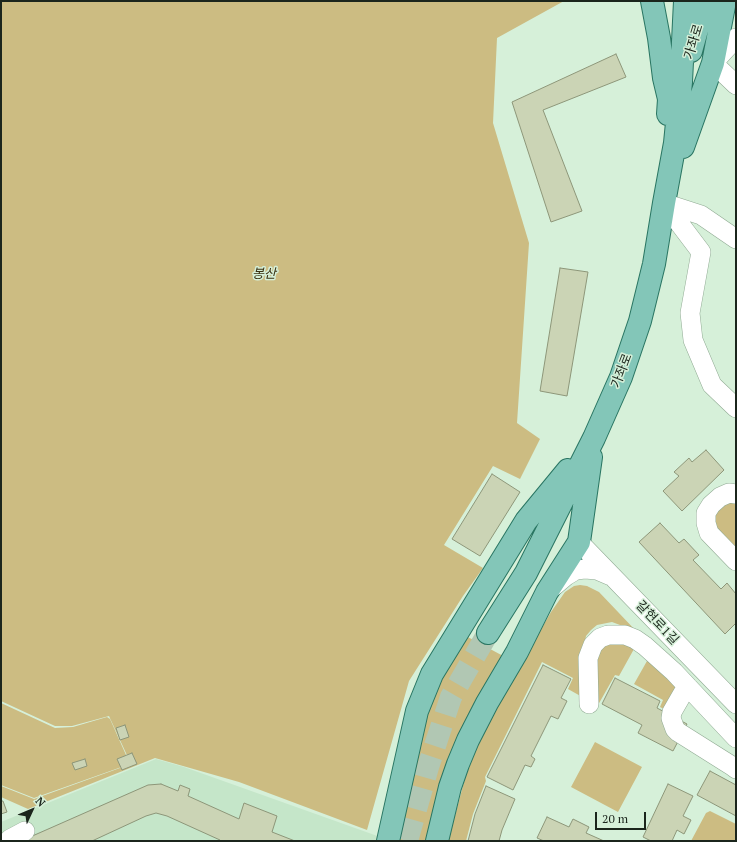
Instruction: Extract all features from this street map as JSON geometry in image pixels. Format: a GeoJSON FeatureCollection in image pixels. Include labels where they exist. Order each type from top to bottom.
{"type":"FeatureCollection","features":[{"type":"Feature","properties":{"kind":"main road"},"geometry":{"type":"LineString","coordinates":[[652,1],[659,38],[664,78],[669,99],[664,203]]}},
{"type":"Feature","properties":{"kind":"main road","name":"가좌로"},"geometry":{"type":"LineString","coordinates":[[488,633],[526,573],[594,438],[620,377],[640,321],[654,264],[675,143],[681,82],[685,1]]}},
{"type":"Feature","properties":{"kind":"main road","name":"가좌로"},"geometry":{"type":"LineString","coordinates":[[681,82],[705,1]]}},
{"type":"Feature","properties":{"kind":"main road"},"geometry":{"type":"LineString","coordinates":[[664,203],[712,63],[725,1]]}},
{"type":"Feature","properties":{"kind":"main road"},"geometry":{"type":"LineString","coordinates":[[437,841],[450,787],[468,740],[487,703],[517,652],[547,592],[579,542],[594,438]]}},
{"type":"Feature","properties":{"kind":"main road"},"geometry":{"type":"LineString","coordinates":[[388,841],[416,711],[432,674],[526,521],[594,438]]}},
{"type":"Feature","properties":{"kind":"street"},"geometry":{"type":"LineString","coordinates":[[736,38],[712,63],[736,85]]}},
{"type":"Feature","properties":{"kind":"street"},"geometry":{"type":"LineString","coordinates":[[664,203],[702,215],[736,239]]}},
{"type":"Feature","properties":{"kind":"street"},"geometry":{"type":"LineString","coordinates":[[664,203],[701,252],[690,313],[693,340],[712,385],[736,408]]}},
{"type":"Feature","properties":{"kind":"street"},"geometry":{"type":"LineString","coordinates":[[736,494],[728,493],[720,496],[711,505],[706,513],[706,523],[709,533],[736,561]]}},
{"type":"Feature","properties":{"kind":"street","name":"갈현로1길"},"geometry":{"type":"LineString","coordinates":[[579,542],[736,704]]}},
{"type":"Feature","properties":{"kind":"street"},"geometry":{"type":"LineString","coordinates":[[547,592],[566,576],[576,570],[597,570],[612,576]]}},
{"type":"Feature","properties":{"kind":"street"},"geometry":{"type":"LineString","coordinates":[[589,704],[588,658],[593,644],[600,638],[608,635],[625,635],[635,639],[657,656],[736,738]]}},
{"type":"Feature","properties":{"kind":"street"},"geometry":{"type":"LineString","coordinates":[[687,686],[672,712],[671,718],[675,729],[736,770]]}},
{"type":"Feature","properties":{"kind":"street"},"geometry":{"type":"LineString","coordinates":[[8,841],[25,831]]}},
{"type":"Feature","properties":{"kind":"shaded area"},"geometry":{"type":"Polygon","coordinates":[[[156,759],[184,767],[383,838],[382,841],[1,841],[1,822],[156,759]]]}},
{"type":"Feature","properties":{"kind":"green space","name":"봉산"},"geometry":{"type":"Polygon","coordinates":[[[1,1],[564,1],[497,38],[493,123],[529,243],[517,423],[540,439],[520,479],[493,466],[444,545],[483,568],[463,596],[409,681],[367,830],[239,782],[155,758],[28,809],[1,797],[1,786],[34,799],[131,764],[109,716],[72,726],[55,726],[1,701],[1,1]]]}},
{"type":"Feature","properties":{"kind":"green space"},"geometry":{"type":"Polygon","coordinates":[[[736,494],[736,561],[709,533],[711,505],[736,494]]]}},
{"type":"Feature","properties":{"kind":"green space"},"geometry":{"type":"Polygon","coordinates":[[[574,586],[587,586],[599,592],[638,633],[612,622],[597,625],[586,636],[582,657],[584,698],[568,689],[573,678],[542,662],[485,777],[486,781],[473,814],[466,841],[448,841],[466,775],[478,745],[506,690],[551,612],[565,592],[574,586]]]}},
{"type":"Feature","properties":{"kind":"green space"},"geometry":{"type":"Polygon","coordinates":[[[466,636],[505,657],[429,841],[398,841],[426,701],[466,636]]]}},
{"type":"Feature","properties":{"kind":"green space"},"geometry":{"type":"Polygon","coordinates":[[[619,641],[634,649],[619,676],[615,675],[598,705],[596,663],[600,651],[605,646],[619,641]]]}},
{"type":"Feature","properties":{"kind":"green space"},"geometry":{"type":"Polygon","coordinates":[[[650,660],[677,684],[666,710],[660,707],[663,700],[634,684],[647,661],[650,660]]]}},
{"type":"Feature","properties":{"kind":"green space"},"geometry":{"type":"Polygon","coordinates":[[[1,703],[55,728],[73,727],[107,717],[110,719],[130,764],[34,798],[1,785],[1,703]]]}},
{"type":"Feature","properties":{"kind":"green space"},"geometry":{"type":"Polygon","coordinates":[[[595,742],[642,767],[618,812],[571,787],[595,742]]]}},
{"type":"Feature","properties":{"kind":"green space"},"geometry":{"type":"Polygon","coordinates":[[[710,811],[736,824],[736,841],[691,841],[706,813],[710,811]]]}},
{"type":"Feature","properties":{"kind":"building"},"geometry":{"type":"Polygon","coordinates":[[[616,54],[626,77],[543,110],[582,211],[551,222],[512,102],[616,54]]]}},
{"type":"Feature","properties":{"kind":"building"},"geometry":{"type":"Polygon","coordinates":[[[560,268],[588,272],[567,396],[540,391],[560,268]]]}},
{"type":"Feature","properties":{"kind":"building"},"geometry":{"type":"Polygon","coordinates":[[[706,450],[724,470],[682,511],[663,491],[679,476],[674,472],[689,458],[692,462],[706,450]]]}},
{"type":"Feature","properties":{"kind":"building"},"geometry":{"type":"Polygon","coordinates":[[[492,474],[520,492],[480,556],[452,539],[492,474]]]}},
{"type":"Feature","properties":{"kind":"building"},"geometry":{"type":"Polygon","coordinates":[[[660,523],[679,543],[684,539],[699,555],[693,560],[721,589],[727,583],[736,594],[736,623],[725,634],[639,542],[660,523]]]}},
{"type":"Feature","properties":{"kind":"building"},"geometry":{"type":"Polygon","coordinates":[[[543,665],[571,679],[561,698],[567,701],[558,719],[551,716],[531,756],[535,759],[531,767],[525,765],[513,790],[487,777],[543,665]]]}},
{"type":"Feature","properties":{"kind":"building"},"geometry":{"type":"Polygon","coordinates":[[[615,678],[660,701],[657,708],[687,724],[673,751],[638,733],[642,725],[602,704],[615,678]]]}},
{"type":"Feature","properties":{"kind":"building"},"geometry":{"type":"Polygon","coordinates":[[[125,725],[129,737],[120,740],[116,728],[125,725]]]}},
{"type":"Feature","properties":{"kind":"building"},"geometry":{"type":"Polygon","coordinates":[[[132,753],[137,764],[122,770],[117,759],[132,753]]]}},
{"type":"Feature","properties":{"kind":"building"},"geometry":{"type":"Polygon","coordinates":[[[85,759],[87,766],[75,770],[72,763],[85,759]]]}},
{"type":"Feature","properties":{"kind":"building"},"geometry":{"type":"Polygon","coordinates":[[[710,771],[736,785],[736,816],[697,795],[710,771]]]}},
{"type":"Feature","properties":{"kind":"building"},"geometry":{"type":"Polygon","coordinates":[[[161,784],[178,791],[180,785],[190,789],[188,796],[239,819],[244,803],[277,816],[272,832],[295,841],[220,841],[167,816],[156,813],[146,816],[92,841],[21,841],[148,785],[161,784]]]}},
{"type":"Feature","properties":{"kind":"building"},"geometry":{"type":"Polygon","coordinates":[[[668,784],[693,796],[683,816],[691,820],[684,834],[677,830],[672,841],[651,841],[643,837],[668,784]]]}},
{"type":"Feature","properties":{"kind":"building"},"geometry":{"type":"Polygon","coordinates":[[[486,786],[515,799],[499,841],[468,841],[475,814],[486,786]]]}},
{"type":"Feature","properties":{"kind":"building"},"geometry":{"type":"Polygon","coordinates":[[[1,801],[3,801],[7,812],[1,814],[1,801]]]}},
{"type":"Feature","properties":{"kind":"building"},"geometry":{"type":"Polygon","coordinates":[[[547,817],[569,827],[573,819],[589,827],[586,833],[604,841],[544,841],[537,838],[547,817]]]}},
{"type":"Feature","properties":{"kind":"tunnel"},"geometry":{"type":"LineString","coordinates":[[407,841],[428,767],[451,697],[488,633]]}}]}
